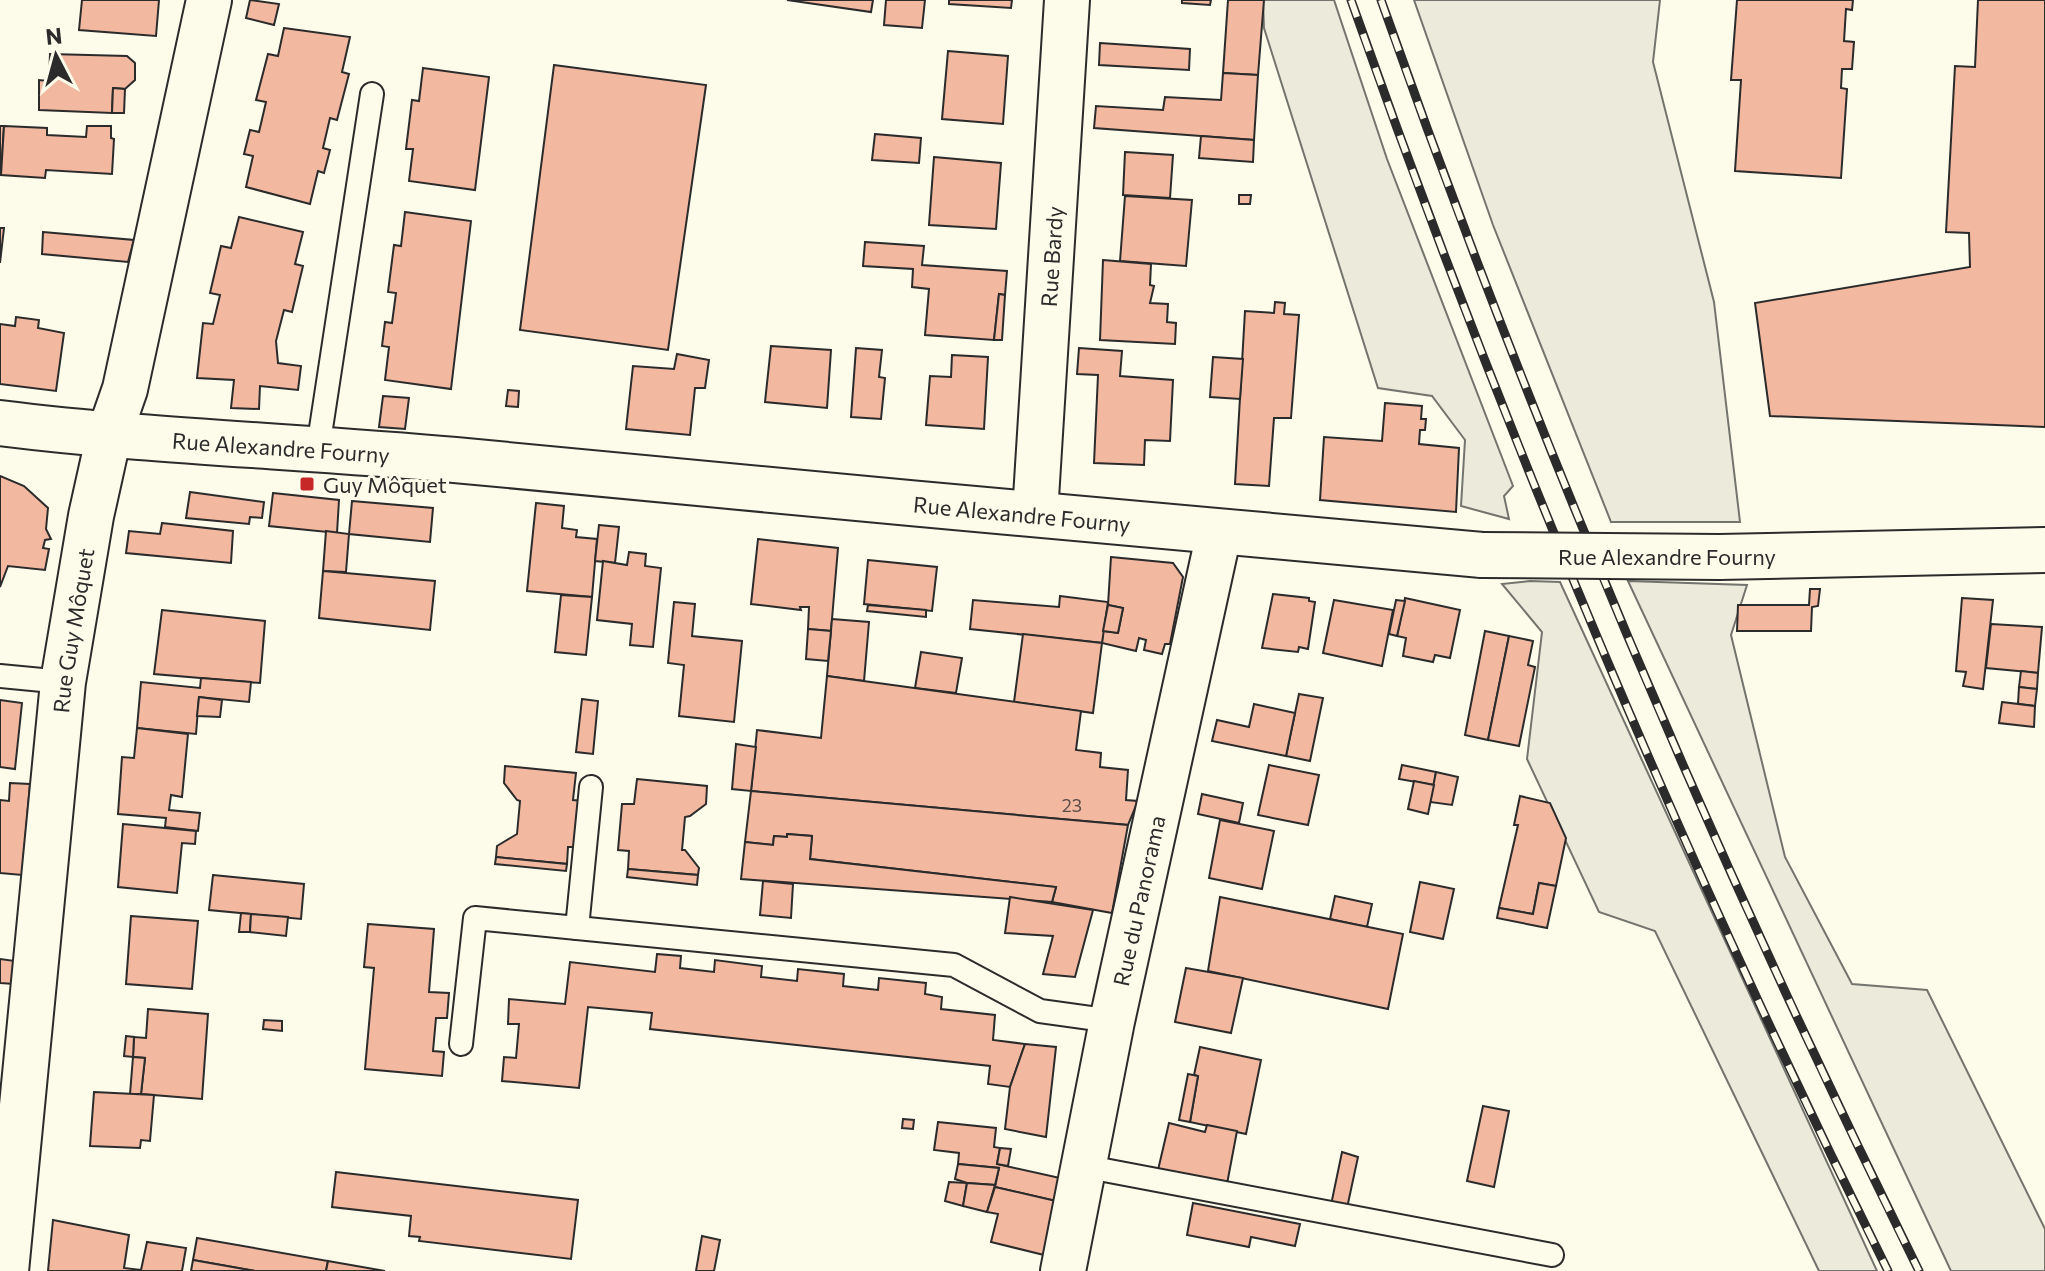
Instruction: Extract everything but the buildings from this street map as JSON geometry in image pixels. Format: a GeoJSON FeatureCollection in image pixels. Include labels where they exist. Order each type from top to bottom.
{"type":"FeatureCollection","features":[{"type":"Feature","properties":{"kind":"street","name":"Rue Guy Môquet"},"geometry":{"type":"LineString","coordinates":[[6,1271],[63,682],[91,516],[109,435],[125,389],[209,0]]}},
{"type":"Feature","properties":{"kind":"street","name":"Rue Bardy"},"geometry":{"type":"LineString","coordinates":[[1035,514],[1067,0]]}},
{"type":"Feature","properties":{"kind":"street","name":"Rue Alexandre Fourny"},"geometry":{"type":"LineString","coordinates":[[0,423],[109,435],[318,448],[1482,555],[1719,557],[2045,550]]}},
{"type":"Feature","properties":{"kind":"street","name":"Rue du Panorama"},"geometry":{"type":"LineString","coordinates":[[1063,1271],[1112,1021],[1219,533]]}},
{"type":"Feature","properties":{"kind":"lane"},"geometry":{"type":"LineString","coordinates":[[318,448],[372,94]]}},
{"type":"Feature","properties":{"kind":"lane"},"geometry":{"type":"LineString","coordinates":[[0,676],[63,682]]}},
{"type":"Feature","properties":{"kind":"lane"},"geometry":{"type":"LineString","coordinates":[[577,928],[591,787]]}},
{"type":"Feature","properties":{"kind":"lane"},"geometry":{"type":"LineString","coordinates":[[461,1044],[475,918],[954,965],[1040,1011],[1112,1021]]}},
{"type":"Feature","properties":{"kind":"lane"},"geometry":{"type":"LineString","coordinates":[[1083,1166],[1552,1255]]}},
{"type":"Feature","properties":{"kind":"shaded area"},"geometry":{"type":"Polygon","coordinates":[[[1263,0],[1334,0],[1387,159],[1513,486],[1504,496],[1509,519],[1461,506],[1465,440],[1432,396],[1378,388],[1264,28],[1263,0]]]}},
{"type":"Feature","properties":{"kind":"shaded area"},"geometry":{"type":"Polygon","coordinates":[[[1414,0],[1660,0],[1653,62],[1714,302],[1740,522],[1611,522],[1493,225],[1414,0]]]}},
{"type":"Feature","properties":{"kind":"shaded area"},"geometry":{"type":"Polygon","coordinates":[[[1628,581],[1747,585],[1731,635],[1785,857],[1852,984],[1927,990],[2045,1229],[2045,1271],[1951,1271],[1628,581]]]}},
{"type":"Feature","properties":{"kind":"shaded area"},"geometry":{"type":"Polygon","coordinates":[[[1560,582],[1877,1271],[1819,1271],[1655,931],[1599,912],[1527,759],[1542,632],[1502,584],[1560,582]]]}},
{"type":"Feature","properties":{"kind":"railway"},"geometry":{"type":"LineString","coordinates":[[1351,0],[1471,324],[1600,644],[1739,960],[1888,1271]]}},
{"type":"Feature","properties":{"kind":"railway"},"geometry":{"type":"LineString","coordinates":[[1381,0],[1501,324],[1631,644],[1770,960],[1919,1271]]}},
{"type":"Feature","properties":{"kind":"place","name":"Guy Môquet"},"geometry":{"type":"Point","coordinates":[307,484]}}]}
